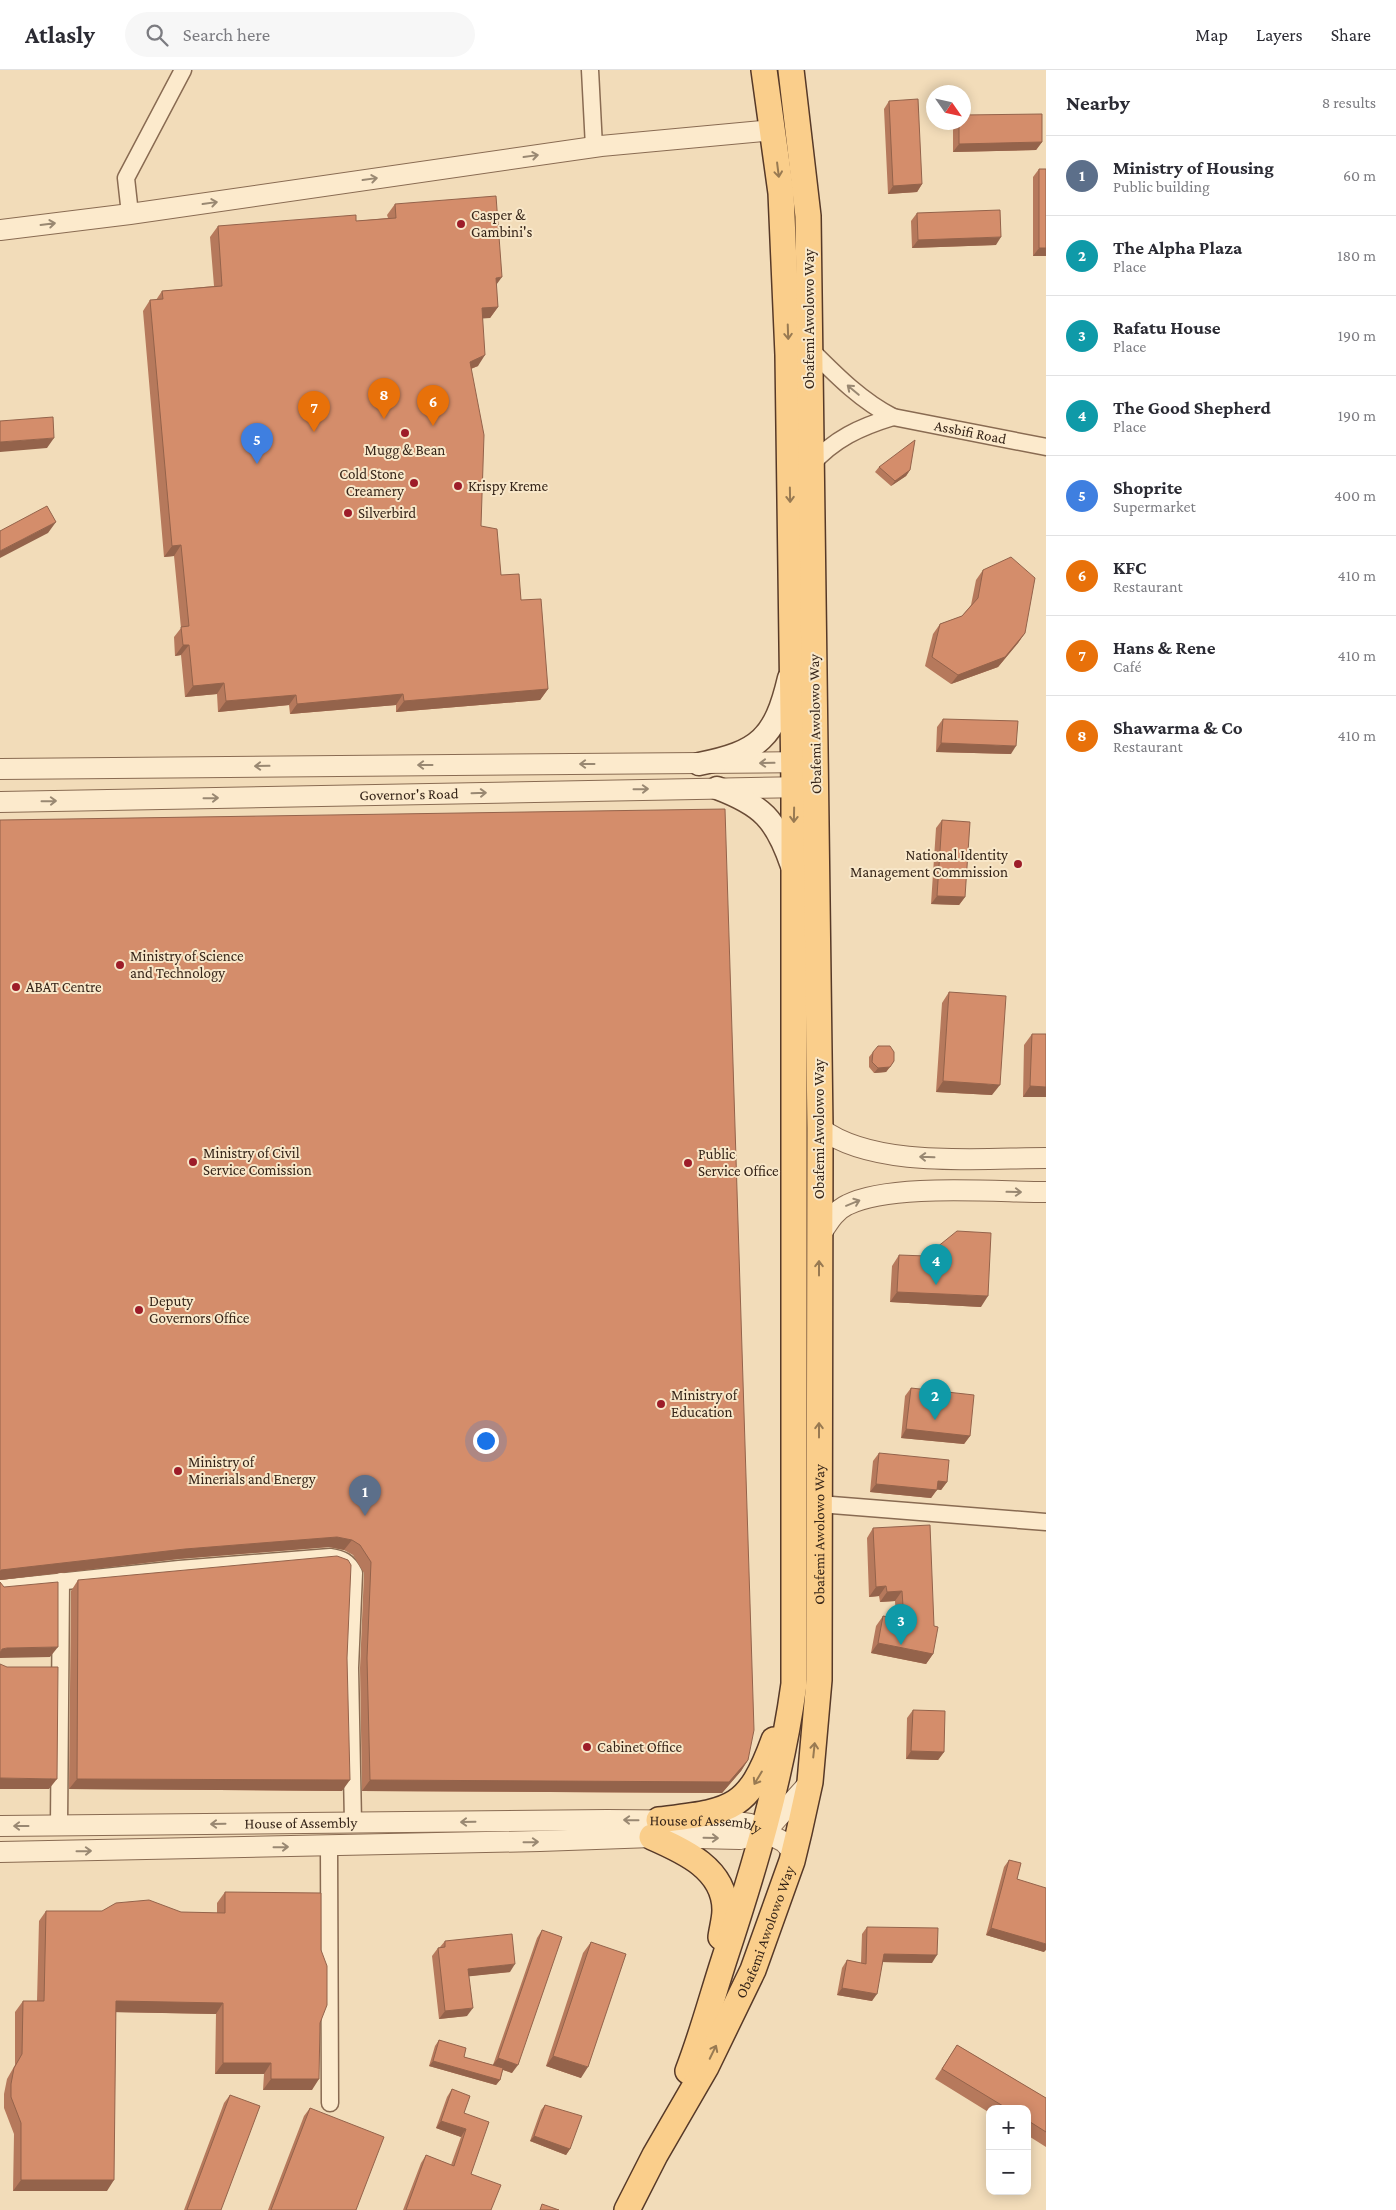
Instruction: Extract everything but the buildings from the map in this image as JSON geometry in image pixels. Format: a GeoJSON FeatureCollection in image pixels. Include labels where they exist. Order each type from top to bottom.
{"type":"FeatureCollection","features":[{"type":"Feature","properties":{"kind":"main road","name":"Obafemi Awolowo Way"},"geometry":{"type":"LineString","coordinates":[[764,70],[781,193],[788,327],[791,667],[805,762]]}},
{"type":"Feature","properties":{"kind":"main road","name":"Obafemi Awolowo Way"},"geometry":{"type":"LineString","coordinates":[[627,2210],[655,2155],[706,2067],[754,1970],[793,1852],[810,1782],[819,1680],[820,1128],[805,787],[810,465],[808,216],[791,70]]}},
{"type":"Feature","properties":{"kind":"main road"},"geometry":{"type":"LineString","coordinates":[[699,764],[730,758],[751,748],[766,735],[774,724],[784,700],[791,667]]}},
{"type":"Feature","properties":{"kind":"main road","name":"Obafemi Awolowo Way"},"geometry":{"type":"LineString","coordinates":[[655,2155],[702,2034],[764,1832],[780,1772],[794,1684],[796,1272],[793,868],[805,787]]}},
{"type":"Feature","properties":{"kind":"main road"},"geometry":{"type":"LineString","coordinates":[[717,788],[745,799],[766,816],[780,835],[793,868]]}},
{"type":"Feature","properties":{"kind":"main road"},"geometry":{"type":"LineString","coordinates":[[656,1829],[736,1805],[752,1788],[763,1769],[794,1684]]}},
{"type":"Feature","properties":{"kind":"main road"},"geometry":{"type":"LineString","coordinates":[[656,1829],[697,1860],[710,1872],[720,1888],[725,1909],[720,1941],[706,1989],[707,2014]]}},
{"type":"Feature","properties":{"kind":"street"},"geometry":{"type":"LineString","coordinates":[[130,214],[126,178],[183,70]]}},
{"type":"Feature","properties":{"kind":"street"},"geometry":{"type":"LineString","coordinates":[[590,70],[594,147]]}},
{"type":"Feature","properties":{"kind":"street"},"geometry":{"type":"LineString","coordinates":[[0,230],[130,214],[594,147],[773,130]]}},
{"type":"Feature","properties":{"kind":"street"},"geometry":{"type":"LineString","coordinates":[[809,348],[838,378],[872,406],[893,417]]}},
{"type":"Feature","properties":{"kind":"street"},"geometry":{"type":"LineString","coordinates":[[810,465],[825,449],[848,434],[863,426],[893,417]]}},
{"type":"Feature","properties":{"kind":"street","name":"Assbifi Road"},"geometry":{"type":"LineString","coordinates":[[893,417],[1046,446]]}},
{"type":"Feature","properties":{"kind":"street","name":"Governor's Road"},"geometry":{"type":"LineString","coordinates":[[0,769],[805,762]]}},
{"type":"Feature","properties":{"kind":"street","name":"Governor's Road"},"geometry":{"type":"LineString","coordinates":[[0,802],[805,787]]}},
{"type":"Feature","properties":{"kind":"street"},"geometry":{"type":"LineString","coordinates":[[820,1128],[833,1138],[866,1150],[904,1156],[1046,1158]]}},
{"type":"Feature","properties":{"kind":"street"},"geometry":{"type":"LineString","coordinates":[[963,1158],[963,1192]]}},
{"type":"Feature","properties":{"kind":"street"},"geometry":{"type":"LineString","coordinates":[[820,1236],[835,1214],[846,1205],[867,1198],[906,1193],[1046,1192]]}},
{"type":"Feature","properties":{"kind":"street"},"geometry":{"type":"LineString","coordinates":[[820,1504],[1046,1522]]}},
{"type":"Feature","properties":{"kind":"street"},"geometry":{"type":"LineString","coordinates":[[0,1588],[246,1562],[330,1556],[341,1559],[349,1564],[354,1573],[350,1668],[353,1823]]}},
{"type":"Feature","properties":{"kind":"street"},"geometry":{"type":"LineString","coordinates":[[59,1826],[61,1581]]}},
{"type":"Feature","properties":{"kind":"street"},"geometry":{"type":"LineString","coordinates":[[43,1667],[60,1667]]}},
{"type":"Feature","properties":{"kind":"street"},"geometry":{"type":"LineString","coordinates":[[793,1852],[784,1842],[764,1832],[810,1782]]}},
{"type":"Feature","properties":{"kind":"street","name":"House of Assembly"},"geometry":{"type":"LineString","coordinates":[[0,1826],[353,1823],[656,1829],[740,1839],[764,1832]]}},
{"type":"Feature","properties":{"kind":"street","name":"House of Assembly"},"geometry":{"type":"LineString","coordinates":[[4,1854],[329,1846],[656,1829]]}},
{"type":"Feature","properties":{"kind":"street"},"geometry":{"type":"LineString","coordinates":[[329,1846],[330,2103]]}},
{"type":"Feature","properties":{"kind":"place","name":"Casper & Gambini's"},"geometry":{"type":"Point","coordinates":[461,224]}},
{"type":"Feature","properties":{"kind":"place","name":"Shawarma & Co"},"geometry":{"type":"Point","coordinates":[384,419]}},
{"type":"Feature","properties":{"kind":"place","name":"KFC"},"geometry":{"type":"Point","coordinates":[433,426]}},
{"type":"Feature","properties":{"kind":"place","name":"Hans & Rene"},"geometry":{"type":"Point","coordinates":[314,432]}},
{"type":"Feature","properties":{"kind":"place","name":"Mugg & Bean"},"geometry":{"type":"Point","coordinates":[405,433]}},
{"type":"Feature","properties":{"kind":"place","name":"Shoprite"},"geometry":{"type":"Point","coordinates":[257,464]}},
{"type":"Feature","properties":{"kind":"place","name":"Cold Stone Creamery"},"geometry":{"type":"Point","coordinates":[414,483]}},
{"type":"Feature","properties":{"kind":"place","name":"Krispy Kreme"},"geometry":{"type":"Point","coordinates":[458,486]}},
{"type":"Feature","properties":{"kind":"place","name":"Silverbird"},"geometry":{"type":"Point","coordinates":[348,513]}},
{"type":"Feature","properties":{"kind":"place","name":"National Identity Management Commission"},"geometry":{"type":"Point","coordinates":[1018,864]}},
{"type":"Feature","properties":{"kind":"place","name":"Ministry of Science and Technology"},"geometry":{"type":"Point","coordinates":[120,965]}},
{"type":"Feature","properties":{"kind":"place","name":"ABAT Centre"},"geometry":{"type":"Point","coordinates":[16,987]}},
{"type":"Feature","properties":{"kind":"place","name":"Ministry of Civil Service Comission"},"geometry":{"type":"Point","coordinates":[193,1162]}},
{"type":"Feature","properties":{"kind":"place","name":"Public Service Office"},"geometry":{"type":"Point","coordinates":[688,1163]}},
{"type":"Feature","properties":{"kind":"place","name":"The Good Shepherd"},"geometry":{"type":"Point","coordinates":[936,1285]}},
{"type":"Feature","properties":{"kind":"place","name":"Deputy Governors Office"},"geometry":{"type":"Point","coordinates":[139,1310]}},
{"type":"Feature","properties":{"kind":"place","name":"Ministry of Education"},"geometry":{"type":"Point","coordinates":[661,1404]}},
{"type":"Feature","properties":{"kind":"place","name":"The Alpha Plaza"},"geometry":{"type":"Point","coordinates":[935,1420]}},
{"type":"Feature","properties":{"kind":"place","name":"Ministry of Minerials and Energy"},"geometry":{"type":"Point","coordinates":[178,1471]}},
{"type":"Feature","properties":{"kind":"place","name":"Ministry of Housing"},"geometry":{"type":"Point","coordinates":[365,1516]}},
{"type":"Feature","properties":{"kind":"place","name":"Rafatu House"},"geometry":{"type":"Point","coordinates":[901,1645]}},
{"type":"Feature","properties":{"kind":"place","name":"Cabinet Office"},"geometry":{"type":"Point","coordinates":[587,1747]}}]}
